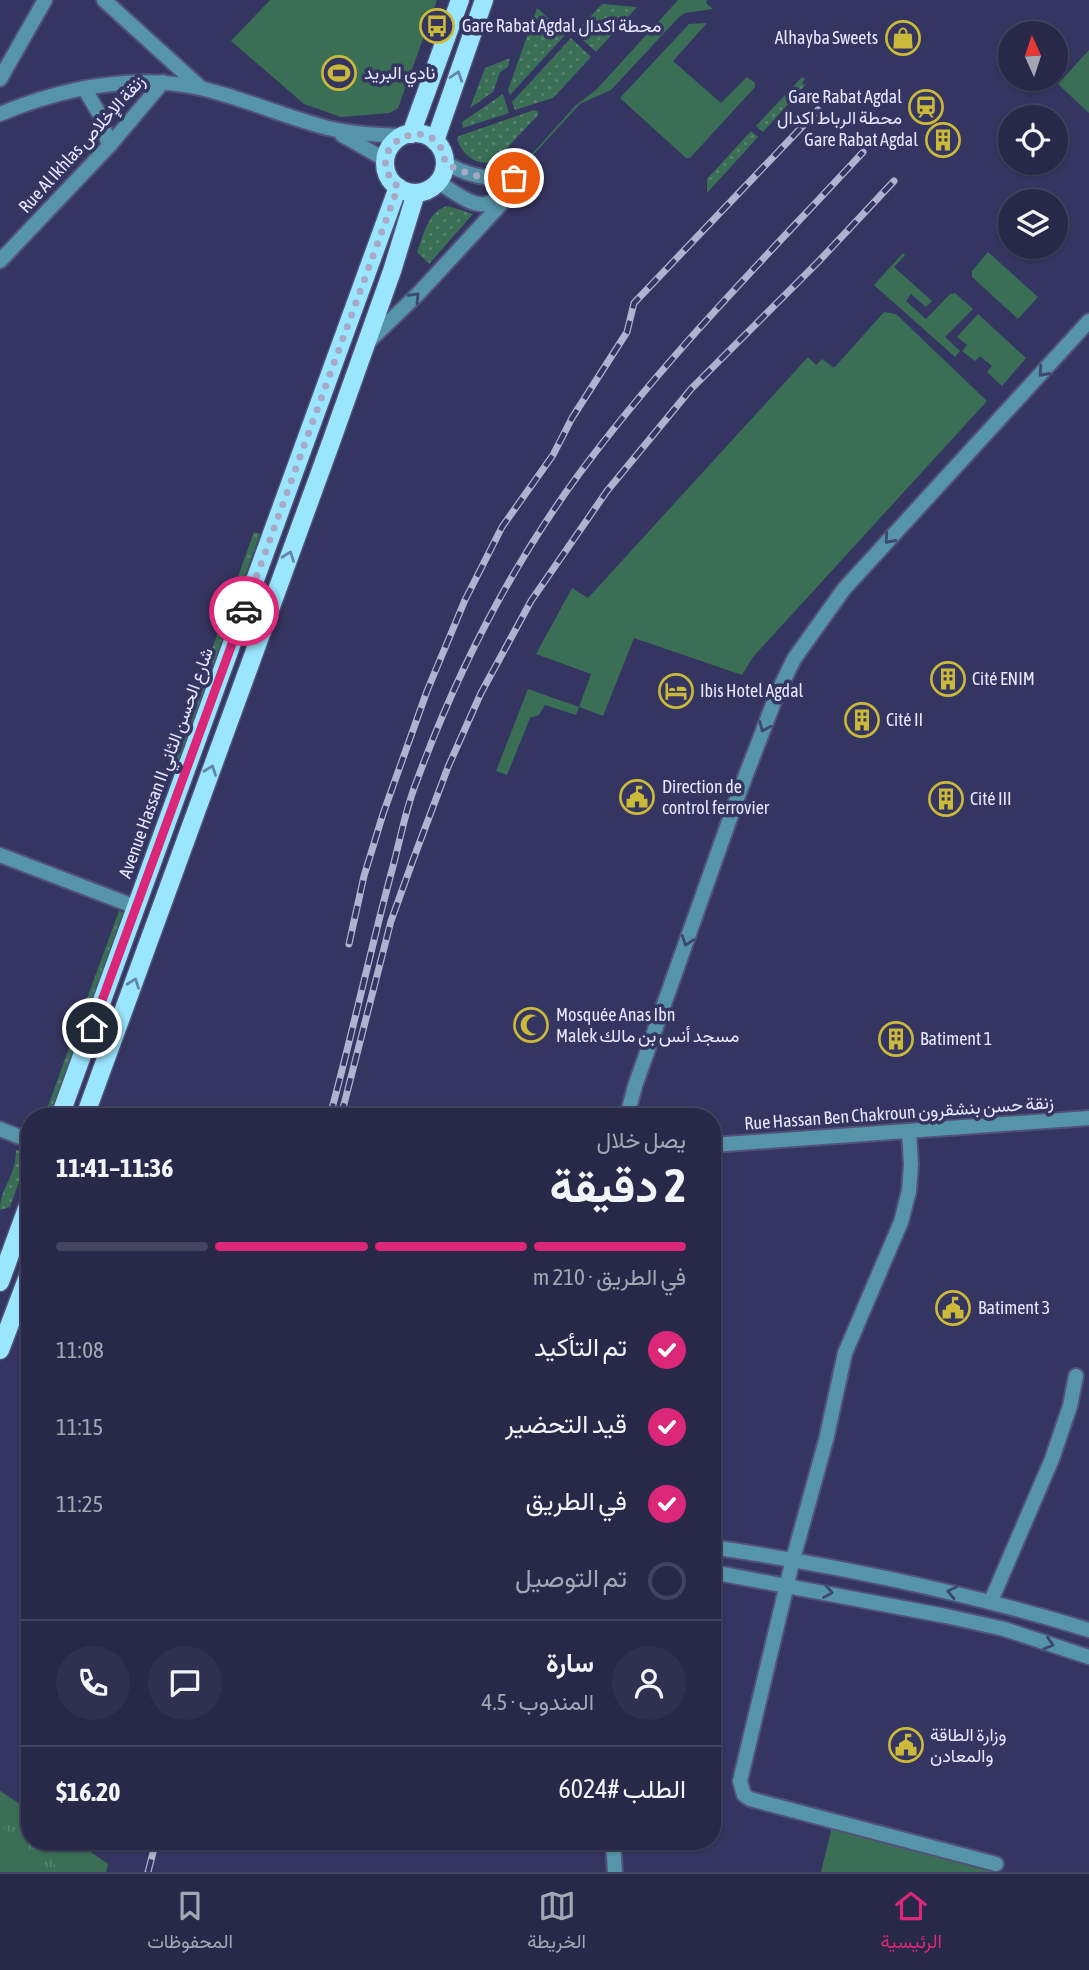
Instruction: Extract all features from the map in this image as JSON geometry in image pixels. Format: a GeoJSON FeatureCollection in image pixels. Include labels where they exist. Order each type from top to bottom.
{"type":"FeatureCollection","features":[{"type":"Feature","properties":{"kind":"main road"},"geometry":{"type":"LineString","coordinates":[[407,135],[426,136],[435,141],[441,149],[445,163],[443,174],[428,190],[416,193],[398,187],[388,175],[386,160],[390,148],[407,135],[460,0]]}},
{"type":"Feature","properties":{"kind":"main road"},"geometry":{"type":"LineString","coordinates":[[435,141],[484,0]]}},
{"type":"Feature","properties":{"kind":"main road","name":"Avenue Hassan II شارع الحسن الثاني"},"geometry":{"type":"LineString","coordinates":[[63,1108],[398,187]]}},
{"type":"Feature","properties":{"kind":"main road"},"geometry":{"type":"LineString","coordinates":[[88,1108],[366,344],[416,193]]}},
{"type":"Feature","properties":{"kind":"main road"},"geometry":{"type":"LineString","coordinates":[[0,1282],[21,1225]]}},
{"type":"Feature","properties":{"kind":"main road"},"geometry":{"type":"LineString","coordinates":[[0,1350],[21,1295]]}},
{"type":"Feature","properties":{"kind":"street"},"geometry":{"type":"LineString","coordinates":[[0,79],[45,0]]}},
{"type":"Feature","properties":{"kind":"street"},"geometry":{"type":"LineString","coordinates":[[104,0],[202,89]]}},
{"type":"Feature","properties":{"kind":"street"},"geometry":{"type":"LineString","coordinates":[[0,114],[84,88],[163,82],[202,89],[329,128],[366,134],[407,135]]}},
{"type":"Feature","properties":{"kind":"street","name":"Rue Al Ikhlas زنقة الإخلاص"},"geometry":{"type":"LineString","coordinates":[[0,261],[109,146],[163,82]]}},
{"type":"Feature","properties":{"kind":"street"},"geometry":{"type":"LineString","coordinates":[[84,88],[100,115],[109,146]]}},
{"type":"Feature","properties":{"kind":"street"},"geometry":{"type":"LineString","coordinates":[[329,128],[386,160]]}},
{"type":"Feature","properties":{"kind":"street"},"geometry":{"type":"LineString","coordinates":[[445,163],[468,174],[488,179],[523,177]]}},
{"type":"Feature","properties":{"kind":"street"},"geometry":{"type":"LineString","coordinates":[[438,182],[471,202],[484,205],[496,201],[513,182],[523,177]]}},
{"type":"Feature","properties":{"kind":"street"},"geometry":{"type":"LineString","coordinates":[[366,344],[418,295],[523,177]]}},
{"type":"Feature","properties":{"kind":"street"},"geometry":{"type":"LineString","coordinates":[[629,1108],[759,738],[794,659],[844,589],[1089,321]]}},
{"type":"Feature","properties":{"kind":"street"},"geometry":{"type":"LineString","coordinates":[[0,855],[135,907]]}},
{"type":"Feature","properties":{"kind":"street","name":"Rue Hassan Ben Chakroun زنقة حسن بنشقرون"},"geometry":{"type":"LineString","coordinates":[[721,1144],[1089,1118]]}},
{"type":"Feature","properties":{"kind":"street"},"geometry":{"type":"LineString","coordinates":[[0,1129],[21,1137]]}},
{"type":"Feature","properties":{"kind":"street"},"geometry":{"type":"LineString","coordinates":[[909,1131],[909,1191],[901,1222],[845,1353],[740,1781],[744,1795],[750,1799],[996,1864]]}},
{"type":"Feature","properties":{"kind":"street"},"geometry":{"type":"LineString","coordinates":[[991,1601],[1052,1459],[1070,1406],[1076,1376]]}},
{"type":"Feature","properties":{"kind":"street"},"geometry":{"type":"LineString","coordinates":[[721,1548],[793,1559],[991,1601],[1089,1630]]}},
{"type":"Feature","properties":{"kind":"street"},"geometry":{"type":"LineString","coordinates":[[721,1574],[1004,1629],[1089,1657]]}},
{"type":"Feature","properties":{"kind":"street"},"geometry":{"type":"LineString","coordinates":[[614,1850],[615,1872]]}},
{"type":"Feature","properties":{"kind":"green space","name":"نادي البريد"},"geometry":{"type":"Polygon","coordinates":[[[270,0],[437,0],[398,108],[390,113],[341,117],[304,104],[231,41],[270,0]]]}},
{"type":"Feature","properties":{"kind":"green space"},"geometry":{"type":"Polygon","coordinates":[[[678,0],[707,0],[706,3],[713,9],[685,13],[679,17],[611,90],[580,104],[531,155],[575,106],[597,89],[678,0]]]}},
{"type":"Feature","properties":{"kind":"green space"},"geometry":{"type":"Polygon","coordinates":[[[602,4],[637,7],[596,52],[575,33],[602,4]]]}},
{"type":"Feature","properties":{"kind":"green space"},"geometry":{"type":"Polygon","coordinates":[[[537,8],[566,34],[510,95],[508,90],[537,8]]]}},
{"type":"Feature","properties":{"kind":"green space"},"geometry":{"type":"Polygon","coordinates":[[[707,23],[673,61],[721,103],[747,77],[755,83],[755,87],[690,158],[686,158],[620,98],[689,24],[707,23]]]}},
{"type":"Feature","properties":{"kind":"green space"},"geometry":{"type":"Polygon","coordinates":[[[571,38],[591,57],[553,98],[515,110],[512,102],[571,38]]]}},
{"type":"Feature","properties":{"kind":"green space"},"geometry":{"type":"Polygon","coordinates":[[[1089,50],[1089,113],[1065,91],[1068,91],[1068,73],[1089,50]]]}},
{"type":"Feature","properties":{"kind":"green space"},"geometry":{"type":"Polygon","coordinates":[[[510,58],[508,67],[500,72],[493,92],[470,108],[485,68],[510,58]]]}},
{"type":"Feature","properties":{"kind":"green space"},"geometry":{"type":"Polygon","coordinates":[[[802,77],[805,79],[802,83],[804,85],[808,82],[763,132],[756,126],[802,77]]]}},
{"type":"Feature","properties":{"kind":"green space"},"geometry":{"type":"Polygon","coordinates":[[[503,94],[509,113],[463,128],[462,122],[503,94]]]}},
{"type":"Feature","properties":{"kind":"green space"},"geometry":{"type":"Polygon","coordinates":[[[534,110],[538,115],[495,161],[482,162],[472,159],[457,139],[459,136],[534,110]]]}},
{"type":"Feature","properties":{"kind":"green space"},"geometry":{"type":"Polygon","coordinates":[[[751,131],[758,137],[707,193],[707,179],[751,131]]]}},
{"type":"Feature","properties":{"kind":"green space"},"geometry":{"type":"Polygon","coordinates":[[[448,206],[473,214],[429,264],[417,252],[431,218],[441,208],[448,206]]]}},
{"type":"Feature","properties":{"kind":"green space"},"geometry":{"type":"Polygon","coordinates":[[[988,252],[1038,297],[1018,319],[972,277],[972,271],[988,252]]]}},
{"type":"Feature","properties":{"kind":"green space"},"geometry":{"type":"Polygon","coordinates":[[[903,253],[905,255],[894,267],[932,301],[926,307],[911,294],[906,301],[926,319],[950,294],[955,293],[973,309],[945,337],[960,351],[955,357],[874,285],[903,253]]]}},
{"type":"Feature","properties":{"kind":"green space"},"geometry":{"type":"Polygon","coordinates":[[[884,312],[896,314],[987,401],[753,657],[742,675],[634,638],[603,716],[579,707],[591,674],[536,654],[572,588],[588,598],[808,357],[816,365],[822,359],[834,368],[884,312]]]}},
{"type":"Feature","properties":{"kind":"green space"},"geometry":{"type":"Polygon","coordinates":[[[978,314],[1026,358],[1002,386],[987,372],[992,366],[980,356],[975,361],[962,351],[967,345],[957,337],[978,314]]]}},
{"type":"Feature","properties":{"kind":"green space"},"geometry":{"type":"Polygon","coordinates":[[[254,532],[260,534],[213,665],[207,663],[254,532]]]}},
{"type":"Feature","properties":{"kind":"green space"},"geometry":{"type":"Polygon","coordinates":[[[204,674],[210,676],[176,771],[170,769],[204,674]]]}},
{"type":"Feature","properties":{"kind":"green space"},"geometry":{"type":"Polygon","coordinates":[[[528,689],[579,707],[576,715],[545,705],[539,715],[530,718],[507,775],[496,771],[528,689]]]}},
{"type":"Feature","properties":{"kind":"green space"},"geometry":{"type":"Polygon","coordinates":[[[119,911],[125,913],[87,1017],[81,1015],[119,911]]]}},
{"type":"Feature","properties":{"kind":"green space"},"geometry":{"type":"Polygon","coordinates":[[[77,1026],[83,1028],[54,1108],[47,1108],[77,1026]]]}},
{"type":"Feature","properties":{"kind":"green space"},"geometry":{"type":"Polygon","coordinates":[[[16,1150],[21,1152],[21,1176],[10,1207],[0,1210],[2,1195],[16,1150]]]}},
{"type":"Feature","properties":{"kind":"green space"},"geometry":{"type":"Polygon","coordinates":[[[0,1791],[21,1805],[21,1850],[87,1850],[108,1864],[106,1872],[0,1872],[0,1791]]]}},
{"type":"Feature","properties":{"kind":"green space"},"geometry":{"type":"Polygon","coordinates":[[[0,1791],[21,1805],[21,1825],[0,1810],[0,1791]]]}},
{"type":"Feature","properties":{"kind":"green space"},"geometry":{"type":"Polygon","coordinates":[[[0,1825],[21,1841],[21,1850],[30,1850],[46,1872],[0,1872],[0,1825]]]}},
{"type":"Feature","properties":{"kind":"green space"},"geometry":{"type":"Polygon","coordinates":[[[832,1827],[1001,1872],[821,1872],[832,1827]]]}},
{"type":"Feature","properties":{"kind":"green space"},"geometry":{"type":"Polygon","coordinates":[[[45,1850],[87,1850],[108,1864],[106,1872],[60,1872],[45,1850]]]}},
{"type":"Feature","properties":{"kind":"railway"},"geometry":{"type":"LineString","coordinates":[[349,944],[364,876],[383,814],[427,691],[465,600],[502,527],[553,455],[572,418],[627,332],[634,303],[818,110]]}},
{"type":"Feature","properties":{"kind":"railway"},"geometry":{"type":"LineString","coordinates":[[332,1108],[412,794],[467,662],[508,584],[554,510],[612,431],[716,309],[863,152]]}},
{"type":"Feature","properties":{"kind":"railway"},"geometry":{"type":"LineString","coordinates":[[343,1108],[391,921],[413,860],[448,767],[481,693],[531,601],[607,491],[691,389],[819,261],[894,181]]}},
{"type":"Feature","properties":{"kind":"railway"},"geometry":{"type":"LineString","coordinates":[[148,1872],[154,1850]]}},
{"type":"Feature","properties":{"kind":"way so far"},"geometry":{"type":"LineString","coordinates":[[244,611],[398,187],[392,182],[386,167],[387,154],[393,143],[403,136],[421,134],[438,145],[445,163],[456,170],[488,179],[514,178]]}},
{"type":"Feature","properties":{"kind":"place","name":"Gare Rabat Agdal محطة اكدال"},"geometry":{"type":"Point","coordinates":[437,26]}},
{"type":"Feature","properties":{"kind":"place","name":"Alhayba Sweets"},"geometry":{"type":"Point","coordinates":[903,38]}},
{"type":"Feature","properties":{"kind":"place","name":"نادي البريد"},"geometry":{"type":"Point","coordinates":[339,73]}},
{"type":"Feature","properties":{"kind":"place","name":"Gare Rabat Agdal محطة الرباط اكدال"},"geometry":{"type":"Point","coordinates":[926,107]}},
{"type":"Feature","properties":{"kind":"place","name":"Gare Rabat Agdal"},"geometry":{"type":"Point","coordinates":[943,140]}},
{"type":"Feature","properties":{"kind":"place","name":"Cité ENIM"},"geometry":{"type":"Point","coordinates":[948,679]}},
{"type":"Feature","properties":{"kind":"place","name":"Ibis Hotel Agdal"},"geometry":{"type":"Point","coordinates":[676,691]}},
{"type":"Feature","properties":{"kind":"place","name":"Cité II"},"geometry":{"type":"Point","coordinates":[862,720]}},
{"type":"Feature","properties":{"kind":"place","name":"Direction de control ferrovier"},"geometry":{"type":"Point","coordinates":[637,797]}},
{"type":"Feature","properties":{"kind":"place","name":"Cité III"},"geometry":{"type":"Point","coordinates":[946,799]}},
{"type":"Feature","properties":{"kind":"place","name":"Mosquée Anas Ibn Malek مسجد أنس بن مالك"},"geometry":{"type":"Point","coordinates":[531,1025]}},
{"type":"Feature","properties":{"kind":"place","name":"Batiment 1"},"geometry":{"type":"Point","coordinates":[896,1039]}},
{"type":"Feature","properties":{"kind":"place","name":"Batiment 3"},"geometry":{"type":"Point","coordinates":[953,1308]}},
{"type":"Feature","properties":{"kind":"place","name":"وزارة الطاقة والمعادن"},"geometry":{"type":"Point","coordinates":[906,1745]}},
{"type":"Feature","properties":{"kind":"route"},"geometry":{"type":"LineString","coordinates":[[92,1028],[244,611]]}}]}
